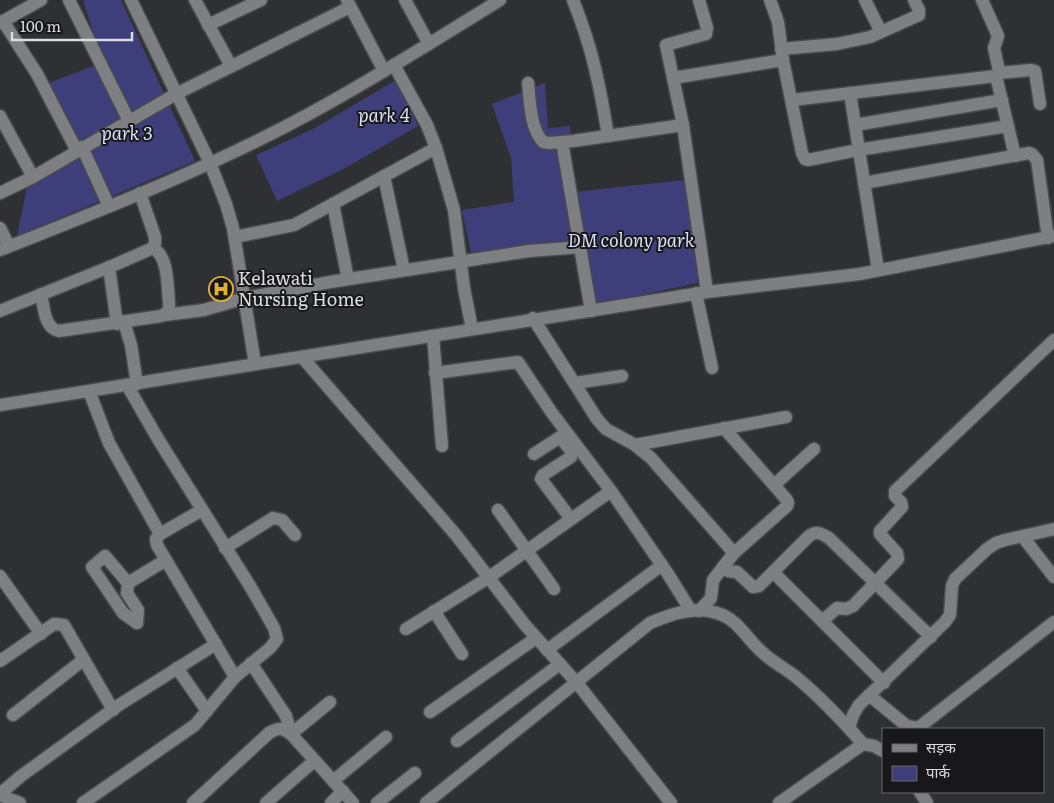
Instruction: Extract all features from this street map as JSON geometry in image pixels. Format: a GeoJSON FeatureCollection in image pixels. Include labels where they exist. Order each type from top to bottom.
{"type":"FeatureCollection","features":[{"type":"Feature","properties":{"kind":"street"},"geometry":{"type":"LineString","coordinates":[[41,0],[2,22],[37,74],[80,149],[109,206]]}},
{"type":"Feature","properties":{"kind":"street"},"geometry":{"type":"LineString","coordinates":[[69,0],[129,120]]}},
{"type":"Feature","properties":{"kind":"street"},"geometry":{"type":"LineString","coordinates":[[131,0],[210,163],[226,204],[235,237],[256,364]]}},
{"type":"Feature","properties":{"kind":"street"},"geometry":{"type":"LineString","coordinates":[[195,0],[230,66]]}},
{"type":"Feature","properties":{"kind":"street"},"geometry":{"type":"LineString","coordinates":[[208,25],[261,0]]}},
{"type":"Feature","properties":{"kind":"street"},"geometry":{"type":"LineString","coordinates":[[405,0],[429,44]]}},
{"type":"Feature","properties":{"kind":"street"},"geometry":{"type":"LineString","coordinates":[[0,228],[4,248],[210,163],[308,115],[500,0]]}},
{"type":"Feature","properties":{"kind":"street"},"geometry":{"type":"LineString","coordinates":[[573,0],[593,54],[608,136]]}},
{"type":"Feature","properties":{"kind":"street"},"geometry":{"type":"LineString","coordinates":[[699,0],[707,31],[703,36],[666,45],[682,125],[701,292],[712,368]]}},
{"type":"Feature","properties":{"kind":"street"},"geometry":{"type":"LineString","coordinates":[[770,0],[778,22],[782,54],[805,159],[1008,126]]}},
{"type":"Feature","properties":{"kind":"street"},"geometry":{"type":"LineString","coordinates":[[865,0],[882,32]]}},
{"type":"Feature","properties":{"kind":"street"},"geometry":{"type":"LineString","coordinates":[[673,78],[870,37],[919,15],[919,10],[914,0]]}},
{"type":"Feature","properties":{"kind":"street"},"geometry":{"type":"LineString","coordinates":[[982,0],[998,36],[994,48],[997,75],[1015,156]]}},
{"type":"Feature","properties":{"kind":"street"},"geometry":{"type":"LineString","coordinates":[[0,193],[33,177],[176,94],[348,3],[427,125],[436,148],[454,210],[464,288],[472,329]]}},
{"type":"Feature","properties":{"kind":"street"},"geometry":{"type":"LineString","coordinates":[[792,100],[1031,70],[1035,71],[1040,104]]}},
{"type":"Feature","properties":{"kind":"street"},"geometry":{"type":"LineString","coordinates":[[528,83],[533,119],[540,139],[543,142],[562,142],[682,125]]}},
{"type":"Feature","properties":{"kind":"street"},"geometry":{"type":"LineString","coordinates":[[850,93],[878,270]]}},
{"type":"Feature","properties":{"kind":"street"},"geometry":{"type":"LineString","coordinates":[[855,125],[1002,100]]}},
{"type":"Feature","properties":{"kind":"street"},"geometry":{"type":"LineString","coordinates":[[0,116],[33,177]]}},
{"type":"Feature","properties":{"kind":"street"},"geometry":{"type":"LineString","coordinates":[[562,142],[591,311]]}},
{"type":"Feature","properties":{"kind":"street"},"geometry":{"type":"LineString","coordinates":[[235,237],[294,225],[436,148]]}},
{"type":"Feature","properties":{"kind":"street"},"geometry":{"type":"LineString","coordinates":[[0,405],[701,292],[878,270],[1051,237],[1037,160],[1029,153],[864,183]]}},
{"type":"Feature","properties":{"kind":"street"},"geometry":{"type":"LineString","coordinates":[[384,176],[404,270]]}},
{"type":"Feature","properties":{"kind":"street"},"geometry":{"type":"LineString","coordinates":[[0,311],[109,268],[153,248],[155,237],[140,193]]}},
{"type":"Feature","properties":{"kind":"street"},"geometry":{"type":"LineString","coordinates":[[333,204],[348,279]]}},
{"type":"Feature","properties":{"kind":"street"},"geometry":{"type":"LineString","coordinates":[[41,294],[48,323],[54,330],[65,331],[164,314],[204,310],[245,298],[348,279],[529,251],[581,247]]}},
{"type":"Feature","properties":{"kind":"street"},"geometry":{"type":"LineString","coordinates":[[153,248],[161,254],[165,270],[170,308],[164,314]]}},
{"type":"Feature","properties":{"kind":"street"},"geometry":{"type":"LineString","coordinates":[[83,803],[195,725],[235,677],[275,643],[276,634],[250,586],[202,510],[132,385],[131,345],[120,323],[109,268]]}},
{"type":"Feature","properties":{"kind":"street"},"geometry":{"type":"LineString","coordinates":[[534,318],[597,419],[606,429],[635,445],[651,458],[734,553]]}},
{"type":"Feature","properties":{"kind":"street"},"geometry":{"type":"LineString","coordinates":[[433,336],[442,446]]}},
{"type":"Feature","properties":{"kind":"street"},"geometry":{"type":"LineString","coordinates":[[822,621],[837,608],[850,608],[898,558],[897,553],[880,534],[880,531],[902,507],[901,502],[895,496],[895,491],[1054,340]]}},
{"type":"Feature","properties":{"kind":"street"},"geometry":{"type":"LineString","coordinates":[[302,357],[456,535],[536,638],[577,683],[670,803]]}},
{"type":"Feature","properties":{"kind":"street"},"geometry":{"type":"LineString","coordinates":[[435,373],[518,362],[552,413],[611,492],[695,611]]}},
{"type":"Feature","properties":{"kind":"street"},"geometry":{"type":"LineString","coordinates":[[575,383],[622,376]]}},
{"type":"Feature","properties":{"kind":"street"},"geometry":{"type":"LineString","coordinates":[[89,391],[109,443],[160,534]]}},
{"type":"Feature","properties":{"kind":"street"},"geometry":{"type":"LineString","coordinates":[[635,445],[786,417]]}},
{"type":"Feature","properties":{"kind":"street"},"geometry":{"type":"LineString","coordinates":[[695,611],[711,598],[713,580],[734,553],[787,506],[787,500],[724,428]]}},
{"type":"Feature","properties":{"kind":"street"},"geometry":{"type":"LineString","coordinates":[[534,454],[560,437],[572,452],[571,457],[543,475],[541,479],[571,520]]}},
{"type":"Feature","properties":{"kind":"street"},"geometry":{"type":"LineString","coordinates":[[774,485],[814,449]]}},
{"type":"Feature","properties":{"kind":"street"},"geometry":{"type":"LineString","coordinates":[[406,629],[488,578],[611,492]]}},
{"type":"Feature","properties":{"kind":"street"},"geometry":{"type":"LineString","coordinates":[[202,510],[160,534],[156,540],[157,545],[235,677]]}},
{"type":"Feature","properties":{"kind":"street"},"geometry":{"type":"LineString","coordinates":[[498,510],[554,589]]}},
{"type":"Feature","properties":{"kind":"street"},"geometry":{"type":"LineString","coordinates":[[225,548],[273,518],[282,520],[295,535]]}},
{"type":"Feature","properties":{"kind":"street"},"geometry":{"type":"LineString","coordinates":[[849,728],[856,710],[869,695],[931,638],[950,614],[952,586],[955,579],[996,542],[1054,530]]}},
{"type":"Feature","properties":{"kind":"street"},"geometry":{"type":"LineString","coordinates":[[723,567],[728,571],[737,572],[751,585],[756,587],[809,536],[814,532],[818,532],[829,538],[931,638]]}},
{"type":"Feature","properties":{"kind":"street"},"geometry":{"type":"LineString","coordinates":[[1023,537],[1054,577]]}},
{"type":"Feature","properties":{"kind":"street"},"geometry":{"type":"LineString","coordinates":[[105,556],[128,584],[127,592],[138,610],[137,624],[123,613],[92,567],[105,556]]}},
{"type":"Feature","properties":{"kind":"street"},"geometry":{"type":"LineString","coordinates":[[128,584],[166,560]]}},
{"type":"Feature","properties":{"kind":"street"},"geometry":{"type":"LineString","coordinates":[[547,650],[662,565]]}},
{"type":"Feature","properties":{"kind":"street"},"geometry":{"type":"LineString","coordinates":[[773,572],[884,683]]}},
{"type":"Feature","properties":{"kind":"street"},"geometry":{"type":"LineString","coordinates":[[0,576],[40,634]]}},
{"type":"Feature","properties":{"kind":"street"},"geometry":{"type":"LineString","coordinates":[[434,611],[462,654]]}},
{"type":"Feature","properties":{"kind":"street"},"geometry":{"type":"LineString","coordinates":[[426,803],[650,623],[670,614],[695,611],[714,612],[727,617],[737,624],[761,652],[796,677],[863,744],[874,746],[882,750]]}},
{"type":"Feature","properties":{"kind":"street"},"geometry":{"type":"LineString","coordinates":[[869,695],[908,726],[918,728],[1054,622]]}},
{"type":"Feature","properties":{"kind":"street"},"geometry":{"type":"LineString","coordinates":[[0,661],[54,624],[64,625],[113,710]]}},
{"type":"Feature","properties":{"kind":"street"},"geometry":{"type":"LineString","coordinates":[[430,712],[536,638]]}},
{"type":"Feature","properties":{"kind":"street"},"geometry":{"type":"LineString","coordinates":[[20,803],[0,795],[21,776],[113,710],[216,644]]}},
{"type":"Feature","properties":{"kind":"street"},"geometry":{"type":"LineString","coordinates":[[12,715],[83,660]]}},
{"type":"Feature","properties":{"kind":"street"},"geometry":{"type":"LineString","coordinates":[[252,663],[286,716],[291,734]]}},
{"type":"Feature","properties":{"kind":"street"},"geometry":{"type":"LineString","coordinates":[[457,740],[560,664]]}},
{"type":"Feature","properties":{"kind":"street"},"geometry":{"type":"LineString","coordinates":[[177,668],[208,711]]}},
{"type":"Feature","properties":{"kind":"street"},"geometry":{"type":"LineString","coordinates":[[291,734],[330,702]]}},
{"type":"Feature","properties":{"kind":"street"},"geometry":{"type":"LineString","coordinates":[[193,803],[277,728],[282,728],[291,734],[353,803]]}},
{"type":"Feature","properties":{"kind":"street"},"geometry":{"type":"LineString","coordinates":[[333,781],[386,737]]}},
{"type":"Feature","properties":{"kind":"street"},"geometry":{"type":"LineString","coordinates":[[779,803],[863,744]]}},
{"type":"Feature","properties":{"kind":"street"},"geometry":{"type":"LineString","coordinates":[[266,803],[314,761]]}},
{"type":"Feature","properties":{"kind":"street"},"geometry":{"type":"LineString","coordinates":[[377,803],[415,773]]}},
{"type":"Feature","properties":{"kind":"street"},"geometry":{"type":"LineString","coordinates":[[331,803],[343,791]]}},
{"type":"Feature","properties":{"kind":"green space","name":"park 3"},"geometry":{"type":"Polygon","coordinates":[[[83,0],[121,0],[195,161],[17,236],[28,181],[79,147],[49,83],[103,62],[83,0]]]}},
{"type":"Feature","properties":{"kind":"green space","name":"park 4"},"geometry":{"type":"Polygon","coordinates":[[[396,80],[418,126],[345,168],[277,201],[256,155],[313,129],[396,80]]]}},
{"type":"Feature","properties":{"kind":"green space","name":"DM colony park"},"geometry":{"type":"Polygon","coordinates":[[[545,83],[548,128],[570,126],[574,192],[693,179],[707,281],[584,307],[575,244],[528,244],[471,253],[462,210],[514,202],[511,158],[492,104],[545,83]]]}},
{"type":"Feature","properties":{"kind":"place","name":"Kelawati Nursing Home"},"geometry":{"type":"Point","coordinates":[221,289]}}]}
